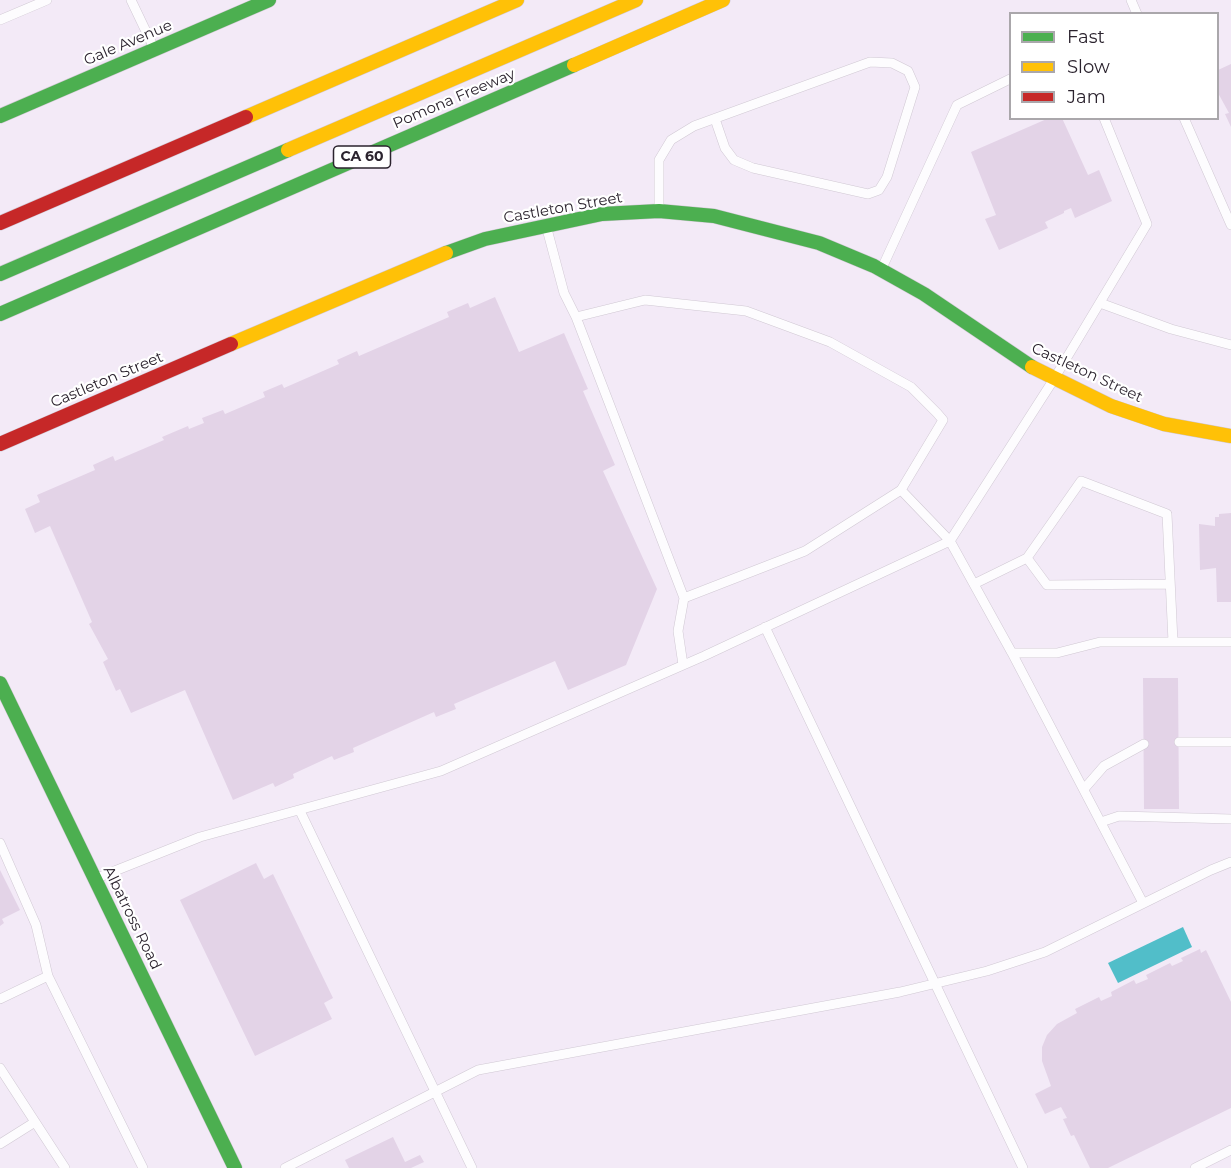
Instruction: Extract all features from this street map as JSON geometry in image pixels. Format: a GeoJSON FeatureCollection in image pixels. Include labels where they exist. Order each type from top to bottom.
{"type":"FeatureCollection","features":[{"type":"Feature","properties":{"kind":"main road","name":"Gale Avenue"},"geometry":{"type":"LineString","coordinates":[[0,116],[155,50],[248,4],[269,0]]}},
{"type":"Feature","properties":{"kind":"main road"},"geometry":{"type":"LineString","coordinates":[[0,223],[517,0]]}},
{"type":"Feature","properties":{"kind":"main road"},"geometry":{"type":"LineString","coordinates":[[0,274],[636,0]]}},
{"type":"Feature","properties":{"kind":"main road","name":"Pomona Freeway"},"geometry":{"type":"LineString","coordinates":[[0,314],[723,0]]}},
{"type":"Feature","properties":{"kind":"main road","name":"Castleton Street"},"geometry":{"type":"LineString","coordinates":[[0,444],[431,258],[485,239],[546,224],[602,214],[659,211],[714,216],[769,228],[819,243],[881,270],[924,294],[1015,358],[1111,406],[1164,424],[1231,436]]}},
{"type":"Feature","properties":{"kind":"main road","name":"Albatross Road"},"geometry":{"type":"LineString","coordinates":[[0,683],[235,1168]]}},
{"type":"Feature","properties":{"kind":"lane"},"geometry":{"type":"LineString","coordinates":[[0,20],[47,0]]}},
{"type":"Feature","properties":{"kind":"lane"},"geometry":{"type":"LineString","coordinates":[[131,0],[155,50]]}},
{"type":"Feature","properties":{"kind":"lane"},"geometry":{"type":"LineString","coordinates":[[659,211],[659,160],[671,140],[694,126],[870,62],[892,63],[908,72],[915,87],[887,177],[879,190],[867,194],[753,168],[734,160],[725,148],[715,119]]}},
{"type":"Feature","properties":{"kind":"lane"},"geometry":{"type":"LineString","coordinates":[[881,270],[957,105],[1009,80]]}},
{"type":"Feature","properties":{"kind":"lane"},"geometry":{"type":"LineString","coordinates":[[95,879],[200,837],[300,812],[441,771],[683,665],[950,541],[1054,379],[1148,224],[1105,120]]}},
{"type":"Feature","properties":{"kind":"lane"},"geometry":{"type":"LineString","coordinates":[[1185,120],[1231,225]]}},
{"type":"Feature","properties":{"kind":"lane"},"geometry":{"type":"LineString","coordinates":[[546,224],[564,293],[576,317],[684,598],[678,631],[683,665]]}},
{"type":"Feature","properties":{"kind":"lane"},"geometry":{"type":"LineString","coordinates":[[576,317],[645,300],[746,311],[830,342],[911,387],[943,420],[902,490],[805,551],[684,598]]}},
{"type":"Feature","properties":{"kind":"lane"},"geometry":{"type":"LineString","coordinates":[[1100,303],[1170,329],[1231,345]]}},
{"type":"Feature","properties":{"kind":"lane"},"geometry":{"type":"LineString","coordinates":[[974,584],[1026,558],[1081,481],[1167,514],[1173,642]]}},
{"type":"Feature","properties":{"kind":"lane"},"geometry":{"type":"LineString","coordinates":[[902,490],[950,541],[1012,653],[1143,903]]}},
{"type":"Feature","properties":{"kind":"lane"},"geometry":{"type":"LineString","coordinates":[[1026,558],[1047,585],[1170,584]]}},
{"type":"Feature","properties":{"kind":"lane"},"geometry":{"type":"LineString","coordinates":[[765,627],[1023,1168]]}},
{"type":"Feature","properties":{"kind":"lane"},"geometry":{"type":"LineString","coordinates":[[1012,653],[1057,653],[1100,642],[1231,642]]}},
{"type":"Feature","properties":{"kind":"lane"},"geometry":{"type":"LineString","coordinates":[[1179,742],[1231,742]]}},
{"type":"Feature","properties":{"kind":"lane"},"geometry":{"type":"LineString","coordinates":[[1084,789],[1104,766],[1144,744]]}},
{"type":"Feature","properties":{"kind":"lane"},"geometry":{"type":"LineString","coordinates":[[300,812],[472,1168]]}},
{"type":"Feature","properties":{"kind":"lane"},"geometry":{"type":"LineString","coordinates":[[1101,822],[1119,816],[1231,819]]}},
{"type":"Feature","properties":{"kind":"lane"},"geometry":{"type":"LineString","coordinates":[[0,843],[36,926],[48,976],[143,1168]]}},
{"type":"Feature","properties":{"kind":"lane"},"geometry":{"type":"LineString","coordinates":[[285,1168],[478,1070],[936,984],[987,971],[1045,951],[1231,862]]}},
{"type":"Feature","properties":{"kind":"lane"},"geometry":{"type":"LineString","coordinates":[[0,999],[48,976]]}},
{"type":"Feature","properties":{"kind":"lane"},"geometry":{"type":"LineString","coordinates":[[0,1068],[65,1168]]}},
{"type":"Feature","properties":{"kind":"lane"},"geometry":{"type":"LineString","coordinates":[[0,1144],[35,1122]]}},
{"type":"Feature","properties":{"kind":"lane"},"geometry":{"type":"LineString","coordinates":[[1195,1168],[1231,1150]]}},
{"type":"Feature","properties":{"kind":"water"},"geometry":{"type":"Polygon","coordinates":[[[1183,927],[1192,947],[1118,983],[1108,963],[1183,927]]]}},
{"type":"Feature","properties":{"kind":"building"},"geometry":{"type":"Polygon","coordinates":[[[1231,64],[1231,127],[1225,114],[1229,113],[1219,95],[1219,70],[1231,64]]]}},
{"type":"Feature","properties":{"kind":"building"},"geometry":{"type":"Polygon","coordinates":[[[1044,120],[1063,120],[1088,175],[1099,170],[1112,201],[1075,218],[1071,208],[1064,211],[1045,222],[1048,228],[999,250],[985,219],[996,215],[971,152],[1044,120]]]}},
{"type":"Feature","properties":{"kind":"building"},"geometry":{"type":"Polygon","coordinates":[[[495,297],[519,352],[564,333],[588,389],[583,391],[615,465],[603,471],[657,589],[626,665],[568,690],[555,661],[454,704],[456,709],[436,717],[434,712],[353,748],[354,752],[334,760],[332,756],[293,774],[294,778],[275,787],[273,783],[233,800],[185,690],[131,713],[120,689],[116,691],[103,662],[108,659],[89,624],[92,622],[50,526],[35,533],[25,509],[40,502],[37,495],[95,470],[93,465],[113,456],[115,461],[164,440],[162,437],[188,426],[189,429],[204,423],[202,418],[223,410],[225,414],[265,397],[263,392],[282,384],[284,388],[339,364],[337,360],[357,351],[359,356],[449,317],[447,312],[468,303],[470,308],[495,297]]]}},
{"type":"Feature","properties":{"kind":"building"},"geometry":{"type":"Polygon","coordinates":[[[1231,513],[1231,602],[1217,602],[1216,568],[1200,570],[1199,524],[1215,526],[1215,517],[1219,517],[1219,514],[1231,513]]]}},
{"type":"Feature","properties":{"kind":"building"},"geometry":{"type":"Polygon","coordinates":[[[1143,678],[1178,678],[1179,809],[1144,809],[1143,678]]]}},
{"type":"Feature","properties":{"kind":"building"},"geometry":{"type":"Polygon","coordinates":[[[256,863],[264,879],[273,874],[333,998],[324,1003],[332,1019],[255,1056],[180,900],[256,863]]]}},
{"type":"Feature","properties":{"kind":"building"},"geometry":{"type":"Polygon","coordinates":[[[0,870],[20,910],[2,919],[4,923],[0,926],[0,870]]]}},
{"type":"Feature","properties":{"kind":"building"},"geometry":{"type":"Polygon","coordinates":[[[1200,949],[1201,953],[1206,950],[1231,1002],[1231,1108],[1108,1168],[1090,1168],[1074,1135],[1071,1136],[1063,1119],[1067,1118],[1061,1107],[1045,1114],[1035,1094],[1051,1086],[1042,1061],[1042,1047],[1047,1035],[1057,1024],[1077,1013],[1075,1009],[1099,997],[1101,1001],[1112,996],[1111,992],[1134,980],[1136,984],[1148,979],[1146,975],[1170,963],[1172,966],[1183,961],[1181,958],[1200,949]]]}},
{"type":"Feature","properties":{"kind":"building"},"geometry":{"type":"Polygon","coordinates":[[[393,1137],[405,1162],[420,1155],[424,1162],[411,1168],[349,1168],[345,1160],[393,1137]]]}},
{"type":"Feature","properties":{"kind":"traffic: fast"},"geometry":{"type":"LineString","coordinates":[[0,116],[269,0]]}},
{"type":"Feature","properties":{"kind":"traffic: fast"},"geometry":{"type":"LineString","coordinates":[[0,314],[574,65]]}},
{"type":"Feature","properties":{"kind":"traffic: fast"},"geometry":{"type":"LineString","coordinates":[[0,274],[288,150]]}},
{"type":"Feature","properties":{"kind":"traffic: fast"},"geometry":{"type":"LineString","coordinates":[[446,253],[485,239],[602,214],[659,211],[714,216],[819,243],[874,266],[924,294],[1032,367]]}},
{"type":"Feature","properties":{"kind":"traffic: fast"},"geometry":{"type":"LineString","coordinates":[[0,683],[235,1168]]}},
{"type":"Feature","properties":{"kind":"traffic: slow"},"geometry":{"type":"LineString","coordinates":[[246,117],[517,0]]}},
{"type":"Feature","properties":{"kind":"traffic: slow"},"geometry":{"type":"LineString","coordinates":[[288,150],[636,0]]}},
{"type":"Feature","properties":{"kind":"traffic: slow"},"geometry":{"type":"LineString","coordinates":[[574,65],[723,0]]}},
{"type":"Feature","properties":{"kind":"traffic: slow"},"geometry":{"type":"LineString","coordinates":[[231,344],[446,253]]}},
{"type":"Feature","properties":{"kind":"traffic: slow"},"geometry":{"type":"LineString","coordinates":[[1032,367],[1111,406],[1164,424],[1231,436]]}},
{"type":"Feature","properties":{"kind":"traffic: jam"},"geometry":{"type":"LineString","coordinates":[[0,223],[246,117]]}},
{"type":"Feature","properties":{"kind":"traffic: jam"},"geometry":{"type":"LineString","coordinates":[[0,444],[231,344]]}}]}
